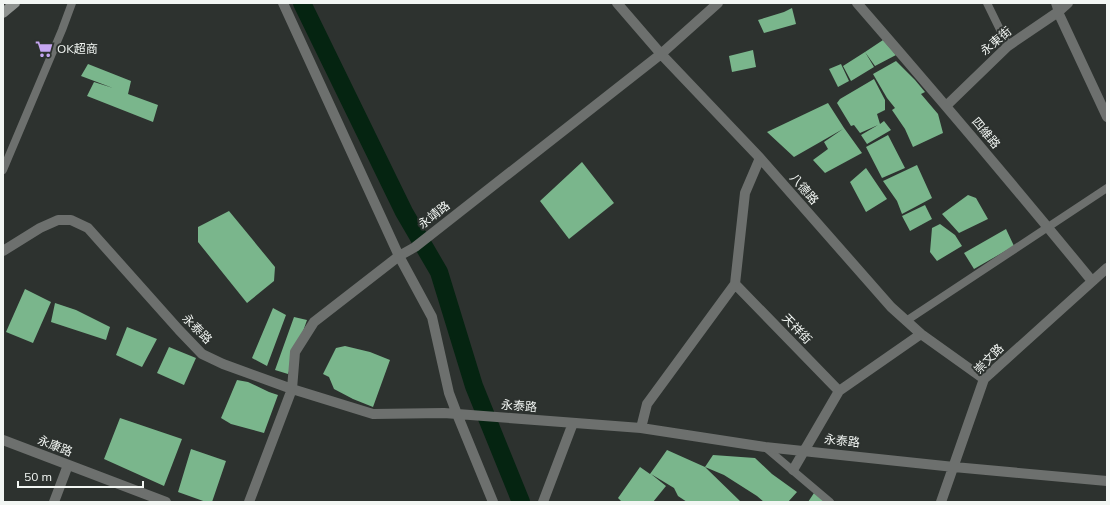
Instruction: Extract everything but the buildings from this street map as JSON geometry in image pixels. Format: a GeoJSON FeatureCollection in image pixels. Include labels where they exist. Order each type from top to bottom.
{"type":"FeatureCollection","features":[{"type":"Feature","properties":{"kind":"main road"},"geometry":{"type":"LineString","coordinates":[[3,13],[15,3]]}},
{"type":"Feature","properties":{"kind":"street"},"geometry":{"type":"LineString","coordinates":[[283,3],[399,256],[432,317],[449,393],[492,502]]}},
{"type":"Feature","properties":{"kind":"street","name":"八德路"},"geometry":{"type":"LineString","coordinates":[[617,3],[661,54],[760,158],[891,308],[921,334],[984,379]]}},
{"type":"Feature","properties":{"kind":"street","name":"永靖路"},"geometry":{"type":"LineString","coordinates":[[249,502],[292,389],[295,352],[314,322],[399,256],[415,247],[661,54],[718,3]]}},
{"type":"Feature","properties":{"kind":"street","name":"四維路"},"geometry":{"type":"LineString","coordinates":[[857,3],[946,106],[1092,281]]}},
{"type":"Feature","properties":{"kind":"street","name":"永東街"},"geometry":{"type":"LineString","coordinates":[[946,106],[1008,46],[1056,7],[1068,3]]}},
{"type":"Feature","properties":{"kind":"street"},"geometry":{"type":"LineString","coordinates":[[1056,7],[1107,117]]}},
{"type":"Feature","properties":{"kind":"street"},"geometry":{"type":"LineString","coordinates":[[641,428],[647,404],[735,284],[745,193],[760,158]]}},
{"type":"Feature","properties":{"kind":"street","name":"永泰路"},"geometry":{"type":"LineString","coordinates":[[3,251],[40,228],[58,220],[72,220],[88,228],[202,354],[223,364],[292,389],[373,414],[457,414],[641,428],[805,451],[1107,481]]}},
{"type":"Feature","properties":{"kind":"street","name":"崇文路"},"geometry":{"type":"LineString","coordinates":[[941,502],[984,379],[1107,268]]}},
{"type":"Feature","properties":{"kind":"street","name":"天祥街"},"geometry":{"type":"LineString","coordinates":[[735,284],[839,391]]}},
{"type":"Feature","properties":{"kind":"street"},"geometry":{"type":"LineString","coordinates":[[793,470],[839,391],[921,334]]}},
{"type":"Feature","properties":{"kind":"street"},"geometry":{"type":"LineString","coordinates":[[543,502],[573,423]]}},
{"type":"Feature","properties":{"kind":"street","name":"永康路"},"geometry":{"type":"LineString","coordinates":[[3,440],[149,499],[166,502]]}},
{"type":"Feature","properties":{"kind":"street"},"geometry":{"type":"LineString","coordinates":[[54,502],[68,465]]}},
{"type":"Feature","properties":{"kind":"lane"},"geometry":{"type":"LineString","coordinates":[[3,170],[72,3]]}},
{"type":"Feature","properties":{"kind":"lane"},"geometry":{"type":"LineString","coordinates":[[987,3],[1008,46]]}},
{"type":"Feature","properties":{"kind":"lane"},"geometry":{"type":"LineString","coordinates":[[906,321],[1107,188]]}},
{"type":"Feature","properties":{"kind":"lane"},"geometry":{"type":"LineString","coordinates":[[765,446],[830,502]]}},
{"type":"Feature","properties":{"kind":"waterway"},"geometry":{"type":"LineString","coordinates":[[302,3],[404,212],[439,272],[474,386],[521,502]]}},
{"type":"Feature","properties":{"kind":"place","name":"OK超商"},"geometry":{"type":"Point","coordinates":[44,49]}}]}
